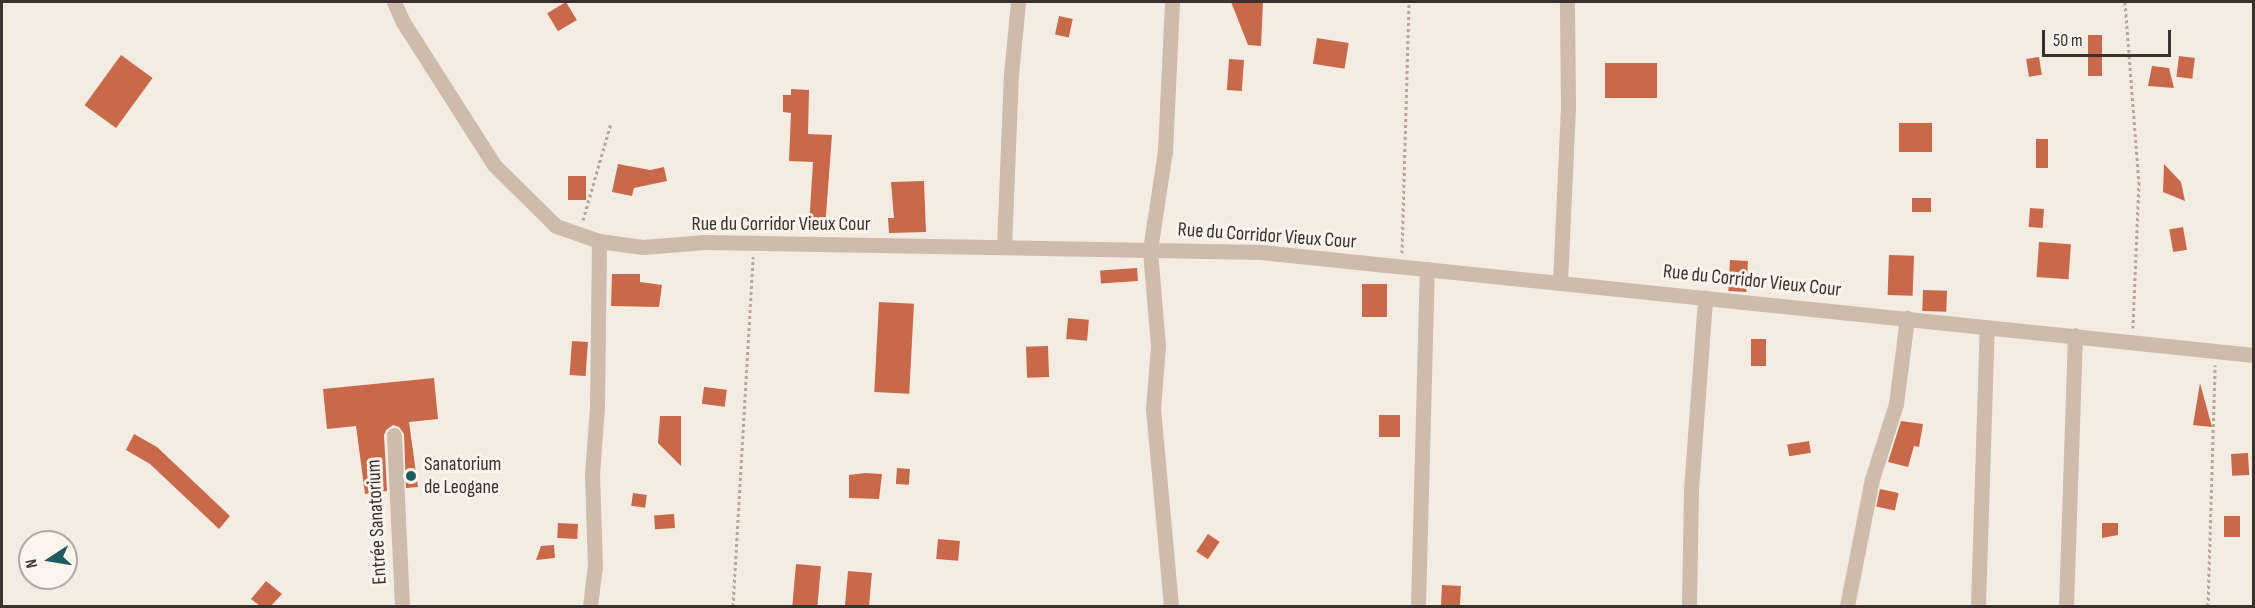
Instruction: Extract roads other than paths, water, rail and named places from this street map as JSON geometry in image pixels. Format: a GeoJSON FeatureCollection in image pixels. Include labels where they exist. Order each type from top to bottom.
{"type":"FeatureCollection","features":[{"type":"Feature","properties":{"kind":"street","name":"Rue du Corridor Vieux Cour"},"geometry":{"type":"LineString","coordinates":[[394,2],[403,22],[495,165],[556,226],[599,241],[643,247],[705,242],[1261,252],[2253,355]]}},
{"type":"Feature","properties":{"kind":"street"},"geometry":{"type":"LineString","coordinates":[[1004,248],[1011,75],[1018,2]]}},
{"type":"Feature","properties":{"kind":"street"},"geometry":{"type":"LineString","coordinates":[[1171,606],[1153,409],[1158,346],[1150,250],[1165,151],[1172,2]]}},
{"type":"Feature","properties":{"kind":"street"},"geometry":{"type":"LineString","coordinates":[[1560,283],[1568,104],[1567,2]]}},
{"type":"Feature","properties":{"kind":"street"},"geometry":{"type":"LineString","coordinates":[[590,606],[595,568],[592,475],[597,407],[599,241]]}},
{"type":"Feature","properties":{"kind":"street"},"geometry":{"type":"LineString","coordinates":[[1418,606],[1427,269]]}},
{"type":"Feature","properties":{"kind":"street"},"geometry":{"type":"LineString","coordinates":[[1689,606],[1691,490],[1705,298]]}},
{"type":"Feature","properties":{"kind":"street"},"geometry":{"type":"LineString","coordinates":[[1847,606],[1872,479],[1896,404],[1907,318]]}},
{"type":"Feature","properties":{"kind":"street"},"geometry":{"type":"LineString","coordinates":[[1978,606],[1987,327]]}},
{"type":"Feature","properties":{"kind":"street"},"geometry":{"type":"LineString","coordinates":[[2066,606],[2075,335]]}},
{"type":"Feature","properties":{"kind":"street","name":"Entrée Sanatorium"},"geometry":{"type":"LineString","coordinates":[[394,435],[402,606]]}},
{"type":"Feature","properties":{"kind":"place","name":"Sanatorium de Leogane"},"geometry":{"type":"Point","coordinates":[411,476]}}]}
